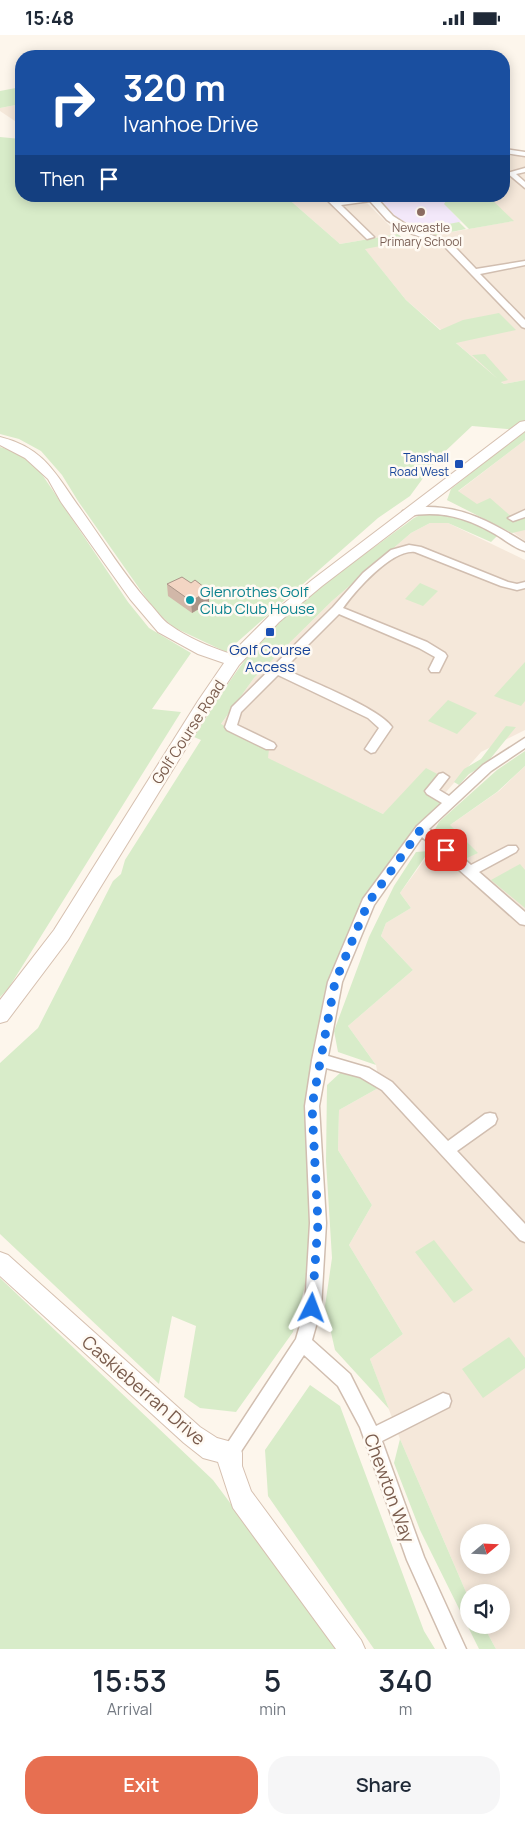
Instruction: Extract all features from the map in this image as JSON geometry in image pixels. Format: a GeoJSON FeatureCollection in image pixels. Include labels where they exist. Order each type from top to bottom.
{"type":"FeatureCollection","features":[{"type":"Feature","properties":{"kind":"street"},"geometry":{"type":"LineString","coordinates":[[510,152],[525,154]]}},
{"type":"Feature","properties":{"kind":"street"},"geometry":{"type":"LineString","coordinates":[[525,170],[511,173],[525,185]]}},
{"type":"Feature","properties":{"kind":"street"},"geometry":{"type":"LineString","coordinates":[[335,204],[345,202]]}},
{"type":"Feature","properties":{"kind":"street"},"geometry":{"type":"LineString","coordinates":[[376,202],[390,217],[404,227],[448,245],[523,322]]}},
{"type":"Feature","properties":{"kind":"street"},"geometry":{"type":"LineString","coordinates":[[335,204],[370,237]]}},
{"type":"Feature","properties":{"kind":"street"},"geometry":{"type":"LineString","coordinates":[[475,272],[525,263]]}},
{"type":"Feature","properties":{"kind":"street","name":"Golf Course Road"},"geometry":{"type":"LineString","coordinates":[[0,1015],[61,935],[172,756],[234,661],[293,602],[525,425]]}},
{"type":"Feature","properties":{"kind":"street"},"geometry":{"type":"LineString","coordinates":[[0,441],[30,455],[53,477],[68,502],[135,596],[163,628],[177,638],[234,661]]}},
{"type":"Feature","properties":{"kind":"street"},"geometry":{"type":"LineString","coordinates":[[437,492],[438,497],[448,509]]}},
{"type":"Feature","properties":{"kind":"street"},"geometry":{"type":"LineString","coordinates":[[408,513],[428,509],[448,509],[522,543]]}},
{"type":"Feature","properties":{"kind":"street"},"geometry":{"type":"LineString","coordinates":[[513,518],[525,513]]}},
{"type":"Feature","properties":{"kind":"street"},"geometry":{"type":"LineString","coordinates":[[270,745],[231,727],[236,710],[337,609],[344,598],[394,552],[406,548],[424,551],[510,586],[525,585]]}},
{"type":"Feature","properties":{"kind":"street"},"geometry":{"type":"LineString","coordinates":[[337,609],[423,645],[441,656],[435,669]]}},
{"type":"Feature","properties":{"kind":"street"},"geometry":{"type":"LineString","coordinates":[[277,670],[372,715],[386,727],[371,749]]}},
{"type":"Feature","properties":{"kind":"street"},"geometry":{"type":"LineString","coordinates":[[352,1649],[242,1499],[230,1466],[230,1453],[302,1343],[312,1308],[318,1223],[312,1106],[319,1060],[335,982],[368,903],[421,829],[487,768],[525,742]]}},
{"type":"Feature","properties":{"kind":"street"},"geometry":{"type":"LineString","coordinates":[[443,777],[431,791],[450,802]]}},
{"type":"Feature","properties":{"kind":"street"},"geometry":{"type":"LineString","coordinates":[[421,829],[525,920]]}},
{"type":"Feature","properties":{"kind":"street"},"geometry":{"type":"LineString","coordinates":[[471,871],[512,849]]}},
{"type":"Feature","properties":{"kind":"street"},"geometry":{"type":"LineString","coordinates":[[319,1060],[364,1072],[387,1086],[525,1235]]}},
{"type":"Feature","properties":{"kind":"street"},"geometry":{"type":"LineString","coordinates":[[446,1151],[490,1119]]}},
{"type":"Feature","properties":{"kind":"street","name":"Caskieberran Drive"},"geometry":{"type":"LineString","coordinates":[[0,1262],[181,1425],[212,1449],[230,1453]]}},
{"type":"Feature","properties":{"kind":"street","name":"Chewton Way"},"geometry":{"type":"LineString","coordinates":[[302,1343],[344,1381],[367,1423],[416,1560],[457,1649]]}},
{"type":"Feature","properties":{"kind":"street"},"geometry":{"type":"LineString","coordinates":[[372,1437],[442,1401]]}},
{"type":"Feature","properties":{"kind":"shaded area"},"geometry":{"type":"Polygon","coordinates":[[[15,105],[15,121],[0,111],[0,108],[15,105]]]}},
{"type":"Feature","properties":{"kind":"shaded area"},"geometry":{"type":"Polygon","coordinates":[[[510,156],[525,156],[525,380],[504,384],[406,300],[364,248],[513,221],[493,202],[510,202],[510,156]]]}},
{"type":"Feature","properties":{"kind":"shaded area"},"geometry":{"type":"Polygon","coordinates":[[[292,202],[366,202],[398,234],[340,244],[292,202]]]}},
{"type":"Feature","properties":{"kind":"shaded area","name":"Newcastle Primary School"},"geometry":{"type":"Polygon","coordinates":[[[382,202],[446,202],[445,204],[461,222],[433,227],[425,231],[397,218],[382,202]]]}},
{"type":"Feature","properties":{"kind":"shaded area"},"geometry":{"type":"Polygon","coordinates":[[[525,440],[525,541],[511,531],[447,500],[525,440]]]}},
{"type":"Feature","properties":{"kind":"shaded area"},"geometry":{"type":"Polygon","coordinates":[[[430,523],[448,523],[525,560],[525,730],[481,752],[446,792],[383,814],[214,734],[254,678],[332,601],[411,533],[430,523]]]}},
{"type":"Feature","properties":{"kind":"shaded area"},"geometry":{"type":"Polygon","coordinates":[[[525,766],[525,1649],[496,1649],[488,1634],[510,1634],[510,1584],[463,1584],[400,1439],[370,1359],[403,1334],[349,1245],[372,1205],[338,1150],[339,1110],[380,1087],[376,1065],[348,1026],[413,970],[381,936],[386,923],[411,908],[400,893],[450,825],[499,791],[525,766]]]}},
{"type":"Feature","properties":{"kind":"green space"},"geometry":{"type":"Polygon","coordinates":[[[15,88],[15,105],[0,108],[0,91],[15,88]]]}},
{"type":"Feature","properties":{"kind":"green space"},"geometry":{"type":"Polygon","coordinates":[[[0,137],[15,138],[15,202],[292,202],[340,244],[398,234],[406,241],[365,249],[406,300],[440,330],[463,320],[499,313],[516,330],[456,343],[498,379],[472,355],[485,354],[508,380],[501,382],[504,384],[525,380],[525,425],[518,430],[472,426],[437,459],[410,496],[378,518],[226,652],[173,627],[153,608],[62,475],[41,451],[19,439],[0,434],[0,137]]]}},
{"type":"Feature","properties":{"kind":"green space"},"geometry":{"type":"Polygon","coordinates":[[[445,202],[494,202],[514,221],[469,229],[444,204],[445,202]]]}},
{"type":"Feature","properties":{"kind":"green space"},"geometry":{"type":"Polygon","coordinates":[[[459,222],[466,229],[431,236],[425,232],[433,227],[459,222]]]}},
{"type":"Feature","properties":{"kind":"green space"},"geometry":{"type":"Polygon","coordinates":[[[525,430],[525,440],[458,491],[477,504],[490,498],[513,518],[525,513],[525,530],[512,533],[447,500],[451,489],[525,430]]]}},
{"type":"Feature","properties":{"kind":"green space"},"geometry":{"type":"Polygon","coordinates":[[[0,447],[16,452],[35,464],[128,602],[149,628],[191,653],[152,709],[181,712],[8,989],[0,997],[0,447]]]}},
{"type":"Feature","properties":{"kind":"green space"},"geometry":{"type":"Polygon","coordinates":[[[448,511],[500,533],[491,542],[448,523],[430,523],[411,533],[332,601],[254,678],[221,724],[269,749],[268,758],[383,814],[426,768],[443,777],[431,791],[450,802],[368,903],[335,982],[319,1060],[306,1282],[293,1332],[236,1412],[200,1408],[184,1397],[196,1326],[172,1316],[159,1384],[0,1234],[0,1063],[38,1028],[113,881],[121,874],[125,860],[201,740],[194,737],[252,651],[279,623],[316,591],[414,518],[425,513],[448,511]]]}},
{"type":"Feature","properties":{"kind":"green space"},"geometry":{"type":"Polygon","coordinates":[[[420,583],[438,591],[423,606],[405,599],[420,583]]]}},
{"type":"Feature","properties":{"kind":"green space"},"geometry":{"type":"Polygon","coordinates":[[[525,662],[525,701],[521,706],[494,696],[525,662]]]}},
{"type":"Feature","properties":{"kind":"green space"},"geometry":{"type":"Polygon","coordinates":[[[448,700],[477,713],[457,734],[428,721],[448,700]]]}},
{"type":"Feature","properties":{"kind":"green space"},"geometry":{"type":"Polygon","coordinates":[[[506,726],[516,727],[486,764],[469,774],[459,785],[454,782],[464,769],[481,759],[506,726]]]}},
{"type":"Feature","properties":{"kind":"green space"},"geometry":{"type":"Polygon","coordinates":[[[525,751],[525,766],[497,792],[450,825],[478,853],[467,858],[454,852],[433,833],[439,822],[497,770],[525,751]]]}},
{"type":"Feature","properties":{"kind":"green space"},"geometry":{"type":"Polygon","coordinates":[[[429,851],[400,893],[411,908],[386,923],[381,936],[413,970],[348,1026],[376,1065],[338,1052],[334,1031],[369,937],[394,886],[416,852],[429,851]]]}},
{"type":"Feature","properties":{"kind":"green space"},"geometry":{"type":"Polygon","coordinates":[[[520,864],[525,870],[525,908],[491,880],[520,864]]]}},
{"type":"Feature","properties":{"kind":"green space"},"geometry":{"type":"Polygon","coordinates":[[[340,1073],[362,1075],[380,1087],[339,1110],[338,1150],[372,1205],[349,1245],[403,1334],[370,1359],[389,1409],[335,1350],[325,1306],[332,1258],[326,1161],[327,1085],[340,1073]]]}},
{"type":"Feature","properties":{"kind":"green space"},"geometry":{"type":"Polygon","coordinates":[[[434,1240],[473,1290],[454,1303],[415,1252],[434,1240]]]}},
{"type":"Feature","properties":{"kind":"green space"},"geometry":{"type":"Polygon","coordinates":[[[0,1278],[213,1480],[339,1649],[0,1649],[0,1278]]]}},
{"type":"Feature","properties":{"kind":"green space"},"geometry":{"type":"Polygon","coordinates":[[[509,1337],[525,1358],[525,1368],[483,1398],[462,1369],[509,1337]]]}},
{"type":"Feature","properties":{"kind":"green space"},"geometry":{"type":"Polygon","coordinates":[[[310,1385],[340,1406],[424,1631],[435,1649],[374,1649],[268,1496],[265,1450],[310,1385]]]}},
{"type":"Feature","properties":{"kind":"green space"},"geometry":{"type":"Polygon","coordinates":[[[400,1439],[463,1584],[460,1584],[460,1611],[420,1530],[394,1463],[400,1439]]]}},
{"type":"Feature","properties":{"kind":"green space"},"geometry":{"type":"Polygon","coordinates":[[[472,1634],[488,1634],[496,1649],[479,1649],[472,1634]]]}},
{"type":"Feature","properties":{"kind":"building"},"geometry":{"type":"Polygon","coordinates":[[[182,577],[191,583],[195,580],[209,591],[191,601],[167,584],[182,577]]]}},
{"type":"Feature","properties":{"kind":"place","name":"Newcastle Primary School"},"geometry":{"type":"Point","coordinates":[421,212]}},
{"type":"Feature","properties":{"kind":"place","name":"Tanshall Road West"},"geometry":{"type":"Point","coordinates":[459,464]}},
{"type":"Feature","properties":{"kind":"place","name":"Glenrothes Golf Club Club House"},"geometry":{"type":"Point","coordinates":[190,600]}},
{"type":"Feature","properties":{"kind":"place","name":"Golf Course Access"},"geometry":{"type":"Point","coordinates":[270,632]}},
{"type":"Feature","properties":{"kind":"route"},"geometry":{"type":"LineString","coordinates":[[312,1308],[318,1223],[312,1106],[319,1060],[335,982],[368,903],[421,829],[446,850]]}}]}
